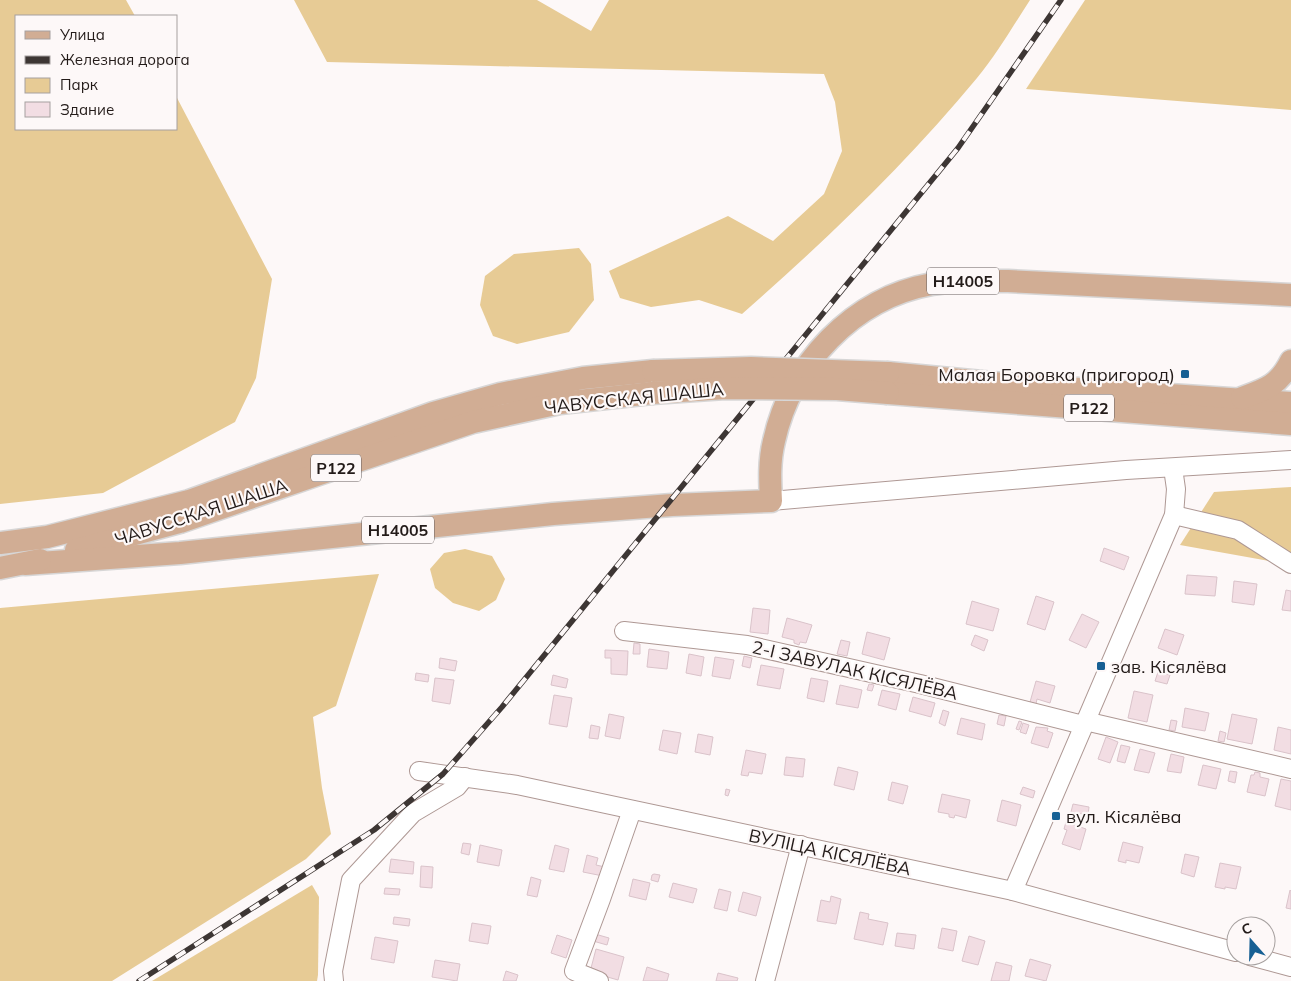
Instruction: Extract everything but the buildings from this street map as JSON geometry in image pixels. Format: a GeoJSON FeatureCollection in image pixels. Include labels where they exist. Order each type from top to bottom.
{"type":"FeatureCollection","features":[{"type":"Feature","properties":{"kind":"main road","name":"Н14005"},"geometry":{"type":"LineString","coordinates":[[25,564],[180,553],[553,514],[770,501],[770,471],[774,442],[782,413],[796,382],[818,352],[841,326],[868,308],[896,295],[931,284],[967,280],[1291,296]]}},
{"type":"Feature","properties":{"kind":"main road"},"geometry":{"type":"LineString","coordinates":[[1237,400],[1261,391],[1277,382],[1284,375],[1291,361]]}},
{"type":"Feature","properties":{"kind":"main road","name":"ЧАВУССКАЯ ШАША"},"geometry":{"type":"LineString","coordinates":[[0,543],[47,536],[189,501],[433,413],[500,394],[583,378],[653,370],[751,368],[1291,424]]}},
{"type":"Feature","properties":{"kind":"main road","name":"ЧАВУССКАЯ ШАША"},"geometry":{"type":"LineString","coordinates":[[0,568],[25,564],[180,522],[473,422],[560,402],[725,388],[837,389],[888,383],[1003,384],[1291,403]]}},
{"type":"Feature","properties":{"kind":"street","name":"Н14005"},"geometry":{"type":"LineString","coordinates":[[770,501],[1126,470],[1291,460]]}},
{"type":"Feature","properties":{"kind":"street"},"geometry":{"type":"LineString","coordinates":[[1013,891],[1174,515],[1176,489],[1173,468]]}},
{"type":"Feature","properties":{"kind":"street"},"geometry":{"type":"LineString","coordinates":[[1174,515],[1238,530],[1291,564]]}},
{"type":"Feature","properties":{"kind":"street","name":"2-І ЗАВУЛАК КІСЯЛЁВА"},"geometry":{"type":"LineString","coordinates":[[624,630],[748,645],[1291,769]]}},
{"type":"Feature","properties":{"kind":"street","name":"ВУЛІЦА КІСЯЛЁВА"},"geometry":{"type":"LineString","coordinates":[[419,771],[518,785],[1013,891],[1226,949]]}},
{"type":"Feature","properties":{"kind":"street"},"geometry":{"type":"LineString","coordinates":[[334,981],[333,971],[351,880],[413,813],[457,787],[464,777]]}},
{"type":"Feature","properties":{"kind":"street"},"geometry":{"type":"LineString","coordinates":[[599,981],[574,971],[632,810]]}},
{"type":"Feature","properties":{"kind":"street"},"geometry":{"type":"LineString","coordinates":[[765,981],[801,846]]}},
{"type":"Feature","properties":{"kind":"street"},"geometry":{"type":"LineString","coordinates":[[1276,963],[1291,967]]}},
{"type":"Feature","properties":{"kind":"green space"},"geometry":{"type":"Polygon","coordinates":[[[0,0],[126,0],[134,15],[15,15],[15,130],[178,130],[178,100],[272,279],[256,378],[235,422],[103,493],[0,504],[0,0]]]}},
{"type":"Feature","properties":{"kind":"green space"},"geometry":{"type":"Polygon","coordinates":[[[294,0],[537,0],[591,31],[609,0],[1030,0],[984,69],[922,141],[834,230],[742,314],[699,300],[651,307],[620,298],[609,271],[728,216],[773,241],[824,194],[842,151],[835,102],[824,74],[327,62],[294,0]]]}},
{"type":"Feature","properties":{"kind":"green space"},"geometry":{"type":"Polygon","coordinates":[[[1085,0],[1291,0],[1291,110],[1026,89],[1085,0]]]}},
{"type":"Feature","properties":{"kind":"green space"},"geometry":{"type":"Polygon","coordinates":[[[579,248],[591,264],[594,300],[569,332],[517,344],[493,336],[480,305],[485,276],[514,254],[579,248]]]}},
{"type":"Feature","properties":{"kind":"green space"},"geometry":{"type":"Polygon","coordinates":[[[1291,487],[1291,565],[1180,545],[1214,492],[1291,487]]]}},
{"type":"Feature","properties":{"kind":"green space"},"geometry":{"type":"Polygon","coordinates":[[[465,549],[492,556],[505,579],[496,600],[479,611],[453,603],[435,588],[430,569],[444,553],[465,549]]]}},
{"type":"Feature","properties":{"kind":"green space"},"geometry":{"type":"Polygon","coordinates":[[[379,574],[336,706],[313,717],[322,788],[331,834],[306,859],[112,981],[0,981],[0,608],[379,574]]]}},
{"type":"Feature","properties":{"kind":"green space"},"geometry":{"type":"Polygon","coordinates":[[[312,885],[319,897],[317,981],[152,981],[312,885]]]}},
{"type":"Feature","properties":{"kind":"railway"},"geometry":{"type":"LineString","coordinates":[[139,981],[374,830],[443,774],[502,707],[958,148],[1061,0]]}},
{"type":"Feature","properties":{"kind":"place","name":"Малая Боровка (пригород)"},"geometry":{"type":"Point","coordinates":[1185,374]}},
{"type":"Feature","properties":{"kind":"place","name":"зав. Кісялёва"},"geometry":{"type":"Point","coordinates":[1101,666]}},
{"type":"Feature","properties":{"kind":"place","name":"вул. Кісялёва"},"geometry":{"type":"Point","coordinates":[1056,816]}}]}
